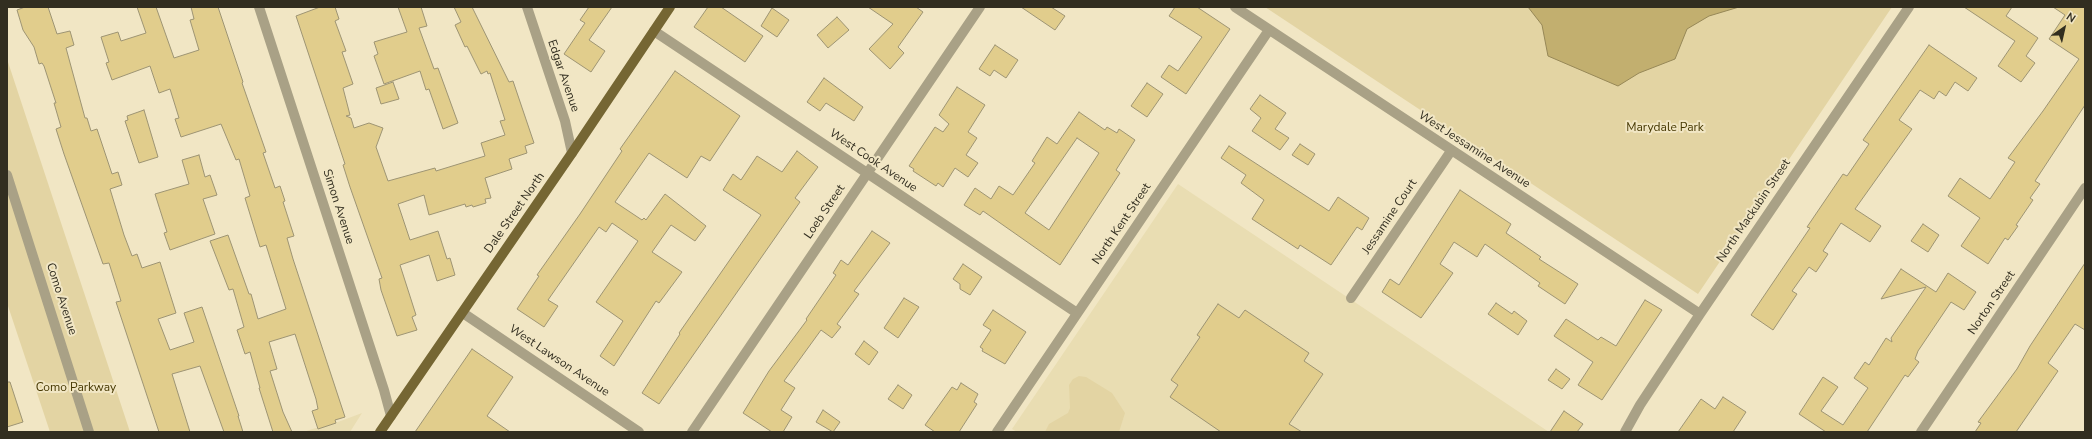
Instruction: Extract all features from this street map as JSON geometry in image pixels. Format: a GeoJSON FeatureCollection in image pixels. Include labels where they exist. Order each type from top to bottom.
{"type":"FeatureCollection","features":[{"type":"Feature","properties":{"kind":"main road","name":"Dale Street North"},"geometry":{"type":"LineString","coordinates":[[380,432],[463,313],[670,7]]}},
{"type":"Feature","properties":{"kind":"street","name":"Simon Avenue"},"geometry":{"type":"LineString","coordinates":[[260,7],[384,390],[390,416]]}},
{"type":"Feature","properties":{"kind":"street","name":"Edgar Avenue"},"geometry":{"type":"LineString","coordinates":[[527,7],[565,121],[572,153]]}},
{"type":"Feature","properties":{"kind":"street","name":"Loeb Street"},"geometry":{"type":"LineString","coordinates":[[692,432],[980,7]]}},
{"type":"Feature","properties":{"kind":"street","name":"West Jessamine Avenue"},"geometry":{"type":"LineString","coordinates":[[1235,7],[1700,314]]}},
{"type":"Feature","properties":{"kind":"street","name":"North Mackubin Street"},"geometry":{"type":"LineString","coordinates":[[1625,432],[1640,405],[1700,314],[1909,7]]}},
{"type":"Feature","properties":{"kind":"street","name":"North Kent Street"},"geometry":{"type":"LineString","coordinates":[[997,432],[1269,30]]}},
{"type":"Feature","properties":{"kind":"street","name":"West Cook Avenue"},"geometry":{"type":"LineString","coordinates":[[654,31],[1077,313]]}},
{"type":"Feature","properties":{"kind":"street","name":"Jessamine Court"},"geometry":{"type":"LineString","coordinates":[[1351,298],[1451,151]]}},
{"type":"Feature","properties":{"kind":"street","name":"Como Avenue"},"geometry":{"type":"LineString","coordinates":[[7,175],[90,432]]}},
{"type":"Feature","properties":{"kind":"street","name":"Norton Street"},"geometry":{"type":"LineString","coordinates":[[1921,432],[2085,188]]}},
{"type":"Feature","properties":{"kind":"street","name":"West Lawson Avenue"},"geometry":{"type":"LineString","coordinates":[[463,313],[639,432]]}},
{"type":"Feature","properties":{"kind":"shaded area"},"geometry":{"type":"Polygon","coordinates":[[[1528,7],[1739,7],[1709,16],[1687,29],[1675,59],[1639,73],[1618,86],[1548,56],[1542,25],[1528,7]]]}},
{"type":"Feature","properties":{"kind":"shaded area"},"geometry":{"type":"Polygon","coordinates":[[[1178,184],[1549,432],[1017,432],[1012,429],[1178,184]]]}},
{"type":"Feature","properties":{"kind":"shaded area"},"geometry":{"type":"Polygon","coordinates":[[[362,413],[350,432],[303,432],[329,424],[330,425],[362,413]]]}},
{"type":"Feature","properties":{"kind":"green space","name":"Marydale Park"},"geometry":{"type":"Polygon","coordinates":[[[1265,7],[1892,7],[1698,294],[1265,7]]]}},
{"type":"Feature","properties":{"kind":"green space","name":"Como Parkway"},"geometry":{"type":"Polygon","coordinates":[[[7,59],[130,432],[50,432],[7,303],[7,59]]]}},
{"type":"Feature","properties":{"kind":"green space"},"geometry":{"type":"Polygon","coordinates":[[[1079,376],[1086,377],[1112,393],[1125,413],[1119,432],[1045,432],[1049,424],[1068,413],[1070,408],[1069,385],[1073,379],[1079,376]]]}},
{"type":"Feature","properties":{"kind":"building"},"geometry":{"type":"Polygon","coordinates":[[[25,7],[48,7],[57,34],[70,31],[74,45],[66,48],[85,118],[87,118],[91,131],[97,129],[112,174],[118,172],[122,185],[110,189],[124,235],[132,256],[137,254],[142,268],[160,262],[176,313],[158,319],[170,350],[194,342],[184,313],[202,307],[243,432],[224,432],[200,366],[172,374],[190,432],[159,432],[116,302],[121,301],[109,263],[103,264],[56,129],[61,127],[54,103],[56,103],[44,66],[42,63],[39,64],[34,47],[23,30],[17,10],[25,7]]]}},
{"type":"Feature","properties":{"kind":"building"},"geometry":{"type":"Polygon","coordinates":[[[137,7],[156,7],[174,58],[199,50],[190,20],[194,19],[191,7],[218,7],[266,152],[263,153],[275,188],[280,186],[285,201],[283,202],[294,236],[287,238],[345,417],[335,420],[336,423],[318,429],[312,411],[318,409],[316,399],[295,334],[269,342],[277,369],[270,371],[283,412],[292,432],[273,432],[259,388],[250,352],[245,354],[237,330],[244,327],[233,289],[229,290],[210,241],[228,235],[249,294],[251,294],[258,319],[286,309],[266,245],[260,247],[245,198],[250,196],[239,159],[236,160],[221,124],[181,137],[175,119],[179,118],[170,89],[159,93],[150,66],[112,80],[106,63],[109,62],[101,37],[118,32],[121,41],[146,33],[137,7]]]}},
{"type":"Feature","properties":{"kind":"building"},"geometry":{"type":"Polygon","coordinates":[[[320,7],[335,7],[339,19],[335,21],[346,51],[342,52],[353,84],[343,88],[350,115],[346,116],[351,118],[354,128],[369,123],[383,128],[376,147],[388,181],[435,168],[436,171],[485,156],[481,143],[505,135],[500,121],[505,120],[490,73],[488,74],[487,71],[481,74],[467,46],[465,47],[455,25],[461,22],[454,7],[472,7],[509,82],[513,81],[534,143],[525,146],[527,153],[509,159],[512,169],[485,178],[491,198],[485,199],[486,203],[473,207],[472,205],[466,207],[465,204],[429,215],[424,195],[398,204],[410,240],[438,231],[447,259],[450,258],[455,275],[437,281],[429,255],[400,265],[416,315],[412,317],[417,330],[397,336],[381,290],[379,279],[382,278],[350,187],[343,165],[345,164],[296,16],[320,7]]]}},
{"type":"Feature","properties":{"kind":"building"},"geometry":{"type":"Polygon","coordinates":[[[398,7],[421,7],[427,26],[419,28],[434,69],[438,68],[458,123],[443,129],[429,89],[426,90],[420,71],[384,84],[374,56],[378,54],[374,42],[407,32],[398,7]]]}},
{"type":"Feature","properties":{"kind":"building"},"geometry":{"type":"Polygon","coordinates":[[[589,7],[612,7],[589,40],[605,51],[591,72],[564,54],[585,23],[580,20],[589,7]]]}},
{"type":"Feature","properties":{"kind":"building"},"geometry":{"type":"Polygon","coordinates":[[[708,7],[721,7],[763,36],[745,62],[694,27],[708,7]]]}},
{"type":"Feature","properties":{"kind":"building"},"geometry":{"type":"Polygon","coordinates":[[[868,7],[916,7],[923,12],[898,47],[904,53],[890,69],[869,49],[893,24],[868,7]]]}},
{"type":"Feature","properties":{"kind":"building"},"geometry":{"type":"Polygon","coordinates":[[[1021,7],[1051,7],[1065,16],[1055,30],[1021,7]]]}},
{"type":"Feature","properties":{"kind":"building"},"geometry":{"type":"Polygon","coordinates":[[[1175,7],[1197,7],[1230,29],[1186,94],[1161,77],[1169,65],[1178,71],[1202,37],[1169,16],[1175,7]]]}},
{"type":"Feature","properties":{"kind":"building"},"geometry":{"type":"Polygon","coordinates":[[[1964,7],[2012,7],[2006,16],[2038,38],[2026,56],[2035,63],[2021,82],[1998,66],[2015,41],[1964,7]]]}},
{"type":"Feature","properties":{"kind":"building"},"geometry":{"type":"Polygon","coordinates":[[[2053,7],[2085,7],[2085,105],[2035,181],[2040,184],[2030,198],[2033,200],[2016,225],[2018,226],[2008,240],[2005,238],[1988,264],[1961,246],[1980,218],[1948,196],[1960,178],[1990,199],[2015,162],[2008,158],[2079,59],[2049,39],[2065,15],[2053,7]]]}},
{"type":"Feature","properties":{"kind":"building"},"geometry":{"type":"Polygon","coordinates":[[[772,8],[789,20],[777,37],[761,26],[772,8]]]}},
{"type":"Feature","properties":{"kind":"building"},"geometry":{"type":"Polygon","coordinates":[[[837,17],[849,30],[828,48],[817,35],[837,17]]]}},
{"type":"Feature","properties":{"kind":"building"},"geometry":{"type":"Polygon","coordinates":[[[995,45],[1018,60],[1006,78],[994,70],[990,76],[979,69],[995,45]]]}},
{"type":"Feature","properties":{"kind":"building"},"geometry":{"type":"Polygon","coordinates":[[[1929,45],[1977,78],[1968,91],[1955,82],[1946,96],[1939,91],[1934,99],[1920,90],[1899,120],[1912,129],[1855,209],[1881,226],[1870,242],[1841,223],[1823,251],[1828,254],[1816,272],[1809,267],[1792,291],[1797,294],[1773,330],[1751,315],[1810,228],[1807,227],[1843,174],[1847,176],[1869,144],[1863,140],[1929,45]]]}},
{"type":"Feature","properties":{"kind":"building"},"geometry":{"type":"Polygon","coordinates":[[[675,71],[740,116],[710,161],[701,156],[687,178],[649,153],[615,202],[642,220],[644,218],[646,220],[665,194],[706,226],[695,241],[671,225],[652,252],[682,272],[659,303],[656,301],[614,366],[600,356],[623,321],[596,302],[638,241],[612,223],[606,232],[599,227],[548,300],[558,306],[544,327],[517,309],[539,276],[537,275],[622,151],[620,149],[675,71]]]}},
{"type":"Feature","properties":{"kind":"building"},"geometry":{"type":"Polygon","coordinates":[[[824,78],[863,107],[854,121],[826,103],[820,111],[807,102],[824,78]]]}},
{"type":"Feature","properties":{"kind":"building"},"geometry":{"type":"Polygon","coordinates":[[[393,82],[399,99],[381,104],[376,88],[393,82]]]}},
{"type":"Feature","properties":{"kind":"building"},"geometry":{"type":"Polygon","coordinates":[[[1147,83],[1163,94],[1147,117],[1131,106],[1147,83]]]}},
{"type":"Feature","properties":{"kind":"building"},"geometry":{"type":"Polygon","coordinates":[[[957,87],[985,105],[968,132],[977,138],[966,155],[978,163],[968,177],[955,168],[943,187],[938,183],[936,186],[913,171],[914,169],[909,166],[935,127],[943,132],[949,124],[939,115],[957,87]]]}},
{"type":"Feature","properties":{"kind":"building"},"geometry":{"type":"Polygon","coordinates":[[[1260,95],[1286,113],[1275,129],[1289,138],[1280,150],[1252,131],[1261,118],[1250,109],[1260,95]]]}},
{"type":"Feature","properties":{"kind":"building"},"geometry":{"type":"Polygon","coordinates":[[[144,110],[158,157],[139,163],[125,121],[128,120],[127,116],[144,110]]]}},
{"type":"Feature","properties":{"kind":"building"},"geometry":{"type":"Polygon","coordinates":[[[1079,112],[1105,130],[1107,127],[1117,133],[1119,129],[1135,140],[1116,170],[1120,173],[1060,265],[983,211],[980,215],[964,205],[975,188],[991,199],[999,186],[1013,195],[1035,163],[1032,161],[1047,137],[1057,144],[1079,112]],[[1077,138],[1025,213],[1049,230],[1099,153],[1077,138]]]}},
{"type":"Feature","properties":{"kind":"building"},"geometry":{"type":"Polygon","coordinates":[[[1300,144],[1315,154],[1308,165],[1292,155],[1300,144]]]}},
{"type":"Feature","properties":{"kind":"building"},"geometry":{"type":"Polygon","coordinates":[[[1229,146],[1329,211],[1338,197],[1369,218],[1362,230],[1357,227],[1331,265],[1300,245],[1298,249],[1252,219],[1264,200],[1241,183],[1246,175],[1221,158],[1229,146]]]}},
{"type":"Feature","properties":{"kind":"building"},"geometry":{"type":"Polygon","coordinates":[[[797,151],[818,167],[795,198],[800,202],[659,404],[642,393],[680,334],[679,333],[761,215],[723,190],[733,174],[741,180],[757,156],[782,172],[797,151]]]}},
{"type":"Feature","properties":{"kind":"building"},"geometry":{"type":"Polygon","coordinates":[[[199,155],[205,177],[210,175],[217,195],[203,199],[215,234],[170,250],[164,233],[167,232],[155,194],[189,184],[182,160],[199,155]]]}},
{"type":"Feature","properties":{"kind":"building"},"geometry":{"type":"Polygon","coordinates":[[[1460,190],[1511,224],[1506,233],[1541,257],[1539,259],[1578,284],[1565,304],[1538,286],[1540,283],[1485,244],[1477,257],[1454,242],[1440,264],[1453,273],[1421,318],[1382,292],[1390,279],[1399,285],[1460,190]]]}},
{"type":"Feature","properties":{"kind":"building"},"geometry":{"type":"Polygon","coordinates":[[[1923,224],[1939,235],[1928,252],[1911,241],[1923,224]]]}},
{"type":"Feature","properties":{"kind":"building"},"geometry":{"type":"Polygon","coordinates":[[[872,231],[890,243],[854,291],[859,294],[837,324],[841,327],[832,338],[821,330],[784,381],[795,388],[781,410],[792,417],[783,432],[772,432],[743,413],[769,371],[807,320],[806,319],[836,275],[833,273],[841,260],[848,265],[872,231]]]}},
{"type":"Feature","properties":{"kind":"building"},"geometry":{"type":"Polygon","coordinates":[[[2085,263],[2085,330],[2075,324],[2048,363],[2058,371],[2016,432],[1975,432],[1981,423],[1978,422],[2017,369],[2030,346],[2085,263]]]}},
{"type":"Feature","properties":{"kind":"building"},"geometry":{"type":"Polygon","coordinates":[[[963,264],[982,277],[970,295],[960,289],[960,284],[953,279],[963,264]]]}},
{"type":"Feature","properties":{"kind":"building"},"geometry":{"type":"Polygon","coordinates":[[[1901,269],[1936,292],[1948,273],[1976,292],[1964,310],[1951,302],[1918,351],[1915,359],[1919,362],[1908,377],[1905,375],[1867,432],[1826,432],[1799,414],[1823,377],[1838,387],[1821,411],[1843,425],[1868,388],[1854,378],[1865,362],[1869,365],[1886,338],[1892,342],[1891,338],[1926,287],[1881,299],[1901,269]]]}},
{"type":"Feature","properties":{"kind":"building"},"geometry":{"type":"Polygon","coordinates":[[[904,298],[919,307],[898,338],[884,328],[904,298]]]}},
{"type":"Feature","properties":{"kind":"building"},"geometry":{"type":"Polygon","coordinates":[[[1645,300],[1662,310],[1602,400],[1578,385],[1593,362],[1554,336],[1566,319],[1598,340],[1601,337],[1616,346],[1645,300]]]}},
{"type":"Feature","properties":{"kind":"building"},"geometry":{"type":"Polygon","coordinates":[[[1496,303],[1512,314],[1514,311],[1527,321],[1518,335],[1488,314],[1496,303]]]}},
{"type":"Feature","properties":{"kind":"building"},"geometry":{"type":"Polygon","coordinates":[[[1218,304],[1239,318],[1245,310],[1309,353],[1304,361],[1323,374],[1289,424],[1302,432],[1221,432],[1170,397],[1178,385],[1171,380],[1200,337],[1197,335],[1218,304]]]}},
{"type":"Feature","properties":{"kind":"building"},"geometry":{"type":"Polygon","coordinates":[[[993,310],[1026,332],[1005,364],[982,351],[983,349],[980,347],[991,330],[983,325],[993,310]]]}},
{"type":"Feature","properties":{"kind":"building"},"geometry":{"type":"Polygon","coordinates":[[[864,341],[878,352],[869,365],[855,354],[864,341]]]}},
{"type":"Feature","properties":{"kind":"building"},"geometry":{"type":"Polygon","coordinates":[[[472,349],[513,377],[487,416],[510,432],[415,432],[472,349]]]}},
{"type":"Feature","properties":{"kind":"building"},"geometry":{"type":"Polygon","coordinates":[[[1556,369],[1570,379],[1562,389],[1548,380],[1556,369]]]}},
{"type":"Feature","properties":{"kind":"building"},"geometry":{"type":"Polygon","coordinates":[[[7,382],[10,382],[23,422],[7,427],[7,382]]]}},
{"type":"Feature","properties":{"kind":"building"},"geometry":{"type":"Polygon","coordinates":[[[961,383],[978,394],[974,402],[977,404],[959,432],[935,432],[925,425],[952,387],[957,390],[961,383]]]}},
{"type":"Feature","properties":{"kind":"building"},"geometry":{"type":"Polygon","coordinates":[[[898,385],[912,395],[903,409],[888,399],[898,385]]]}},
{"type":"Feature","properties":{"kind":"building"},"geometry":{"type":"Polygon","coordinates":[[[1723,397],[1746,412],[1733,432],[1678,432],[1701,399],[1715,409],[1723,397]]]}},
{"type":"Feature","properties":{"kind":"building"},"geometry":{"type":"Polygon","coordinates":[[[823,410],[840,422],[833,432],[816,422],[823,410]]]}},
{"type":"Feature","properties":{"kind":"building"},"geometry":{"type":"Polygon","coordinates":[[[1564,411],[1583,424],[1577,432],[1550,432],[1564,411]]]}}]}
